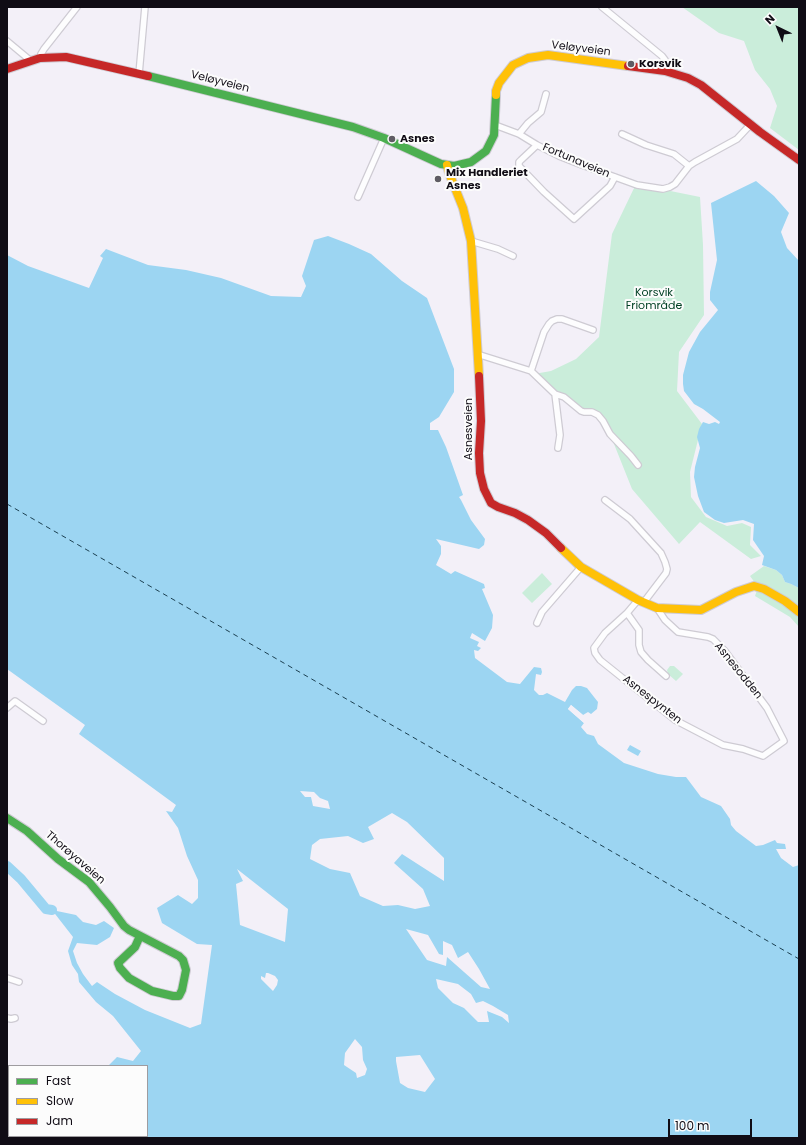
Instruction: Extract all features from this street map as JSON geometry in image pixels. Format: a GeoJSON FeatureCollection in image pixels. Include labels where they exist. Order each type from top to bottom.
{"type":"FeatureCollection","features":[{"type":"Feature","properties":{"kind":"street"},"geometry":{"type":"LineString","coordinates":[[44,58],[42,54],[44,49],[77,7]]}},
{"type":"Feature","properties":{"kind":"street"},"geometry":{"type":"LineString","coordinates":[[139,74],[145,7]]}},
{"type":"Feature","properties":{"kind":"street"},"geometry":{"type":"LineString","coordinates":[[602,7],[662,56],[666,65],[665,72]]}},
{"type":"Feature","properties":{"kind":"street"},"geometry":{"type":"LineString","coordinates":[[7,40],[31,61]]}},
{"type":"Feature","properties":{"kind":"street","name":"Veløyveien"},"geometry":{"type":"LineString","coordinates":[[7,69],[44,58],[66,57],[353,127],[384,138],[441,164],[463,165],[478,158],[486,151],[494,135],[496,125],[496,90],[502,76],[513,65],[528,58],[548,55],[560,56],[665,72],[688,78],[701,85],[799,160]]}},
{"type":"Feature","properties":{"kind":"street"},"geometry":{"type":"LineString","coordinates":[[519,134],[528,123],[541,112],[546,94]]}},
{"type":"Feature","properties":{"kind":"street","name":"Fortunaveien"},"geometry":{"type":"LineString","coordinates":[[496,125],[519,134],[559,156],[638,185],[663,189],[675,184],[689,166],[737,139],[750,124]]}},
{"type":"Feature","properties":{"kind":"street"},"geometry":{"type":"LineString","coordinates":[[622,134],[646,145],[674,154],[689,166]]}},
{"type":"Feature","properties":{"kind":"street"},"geometry":{"type":"LineString","coordinates":[[358,198],[384,138]]}},
{"type":"Feature","properties":{"kind":"street","name":"Fortunaveien"},"geometry":{"type":"LineString","coordinates":[[537,145],[519,162],[519,166],[544,192],[574,219],[610,186],[615,177]]}},
{"type":"Feature","properties":{"kind":"street","name":"Asnesveien"},"geometry":{"type":"LineString","coordinates":[[447,165],[463,208],[471,241],[481,421],[479,453],[480,473],[487,497],[491,503],[528,520],[546,533],[581,567],[641,601],[657,608],[701,610],[736,592],[754,586],[764,588],[786,601],[799,612]]}},
{"type":"Feature","properties":{"kind":"street"},"geometry":{"type":"LineString","coordinates":[[471,241],[498,249],[513,256]]}},
{"type":"Feature","properties":{"kind":"street"},"geometry":{"type":"LineString","coordinates":[[531,371],[544,332],[548,324],[552,321],[562,319],[593,330]]}},
{"type":"Feature","properties":{"kind":"street"},"geometry":{"type":"LineString","coordinates":[[477,354],[531,371],[555,394],[564,398],[581,411],[592,412],[598,415],[610,434],[638,465]]}},
{"type":"Feature","properties":{"kind":"street"},"geometry":{"type":"LineString","coordinates":[[555,394],[560,435],[558,448]]}},
{"type":"Feature","properties":{"kind":"street","name":"Asnespynten"},"geometry":{"type":"LineString","coordinates":[[605,500],[630,519],[661,553],[667,569],[666,573],[641,601],[605,633],[594,648],[595,653],[600,660],[675,720],[723,745],[743,749],[763,756],[784,741]]}},
{"type":"Feature","properties":{"kind":"street"},"geometry":{"type":"LineString","coordinates":[[537,623],[542,612],[581,567]]}},
{"type":"Feature","properties":{"kind":"street","name":"Asnesodden"},"geometry":{"type":"LineString","coordinates":[[657,608],[665,620],[678,632],[708,637],[724,650],[767,708],[784,741]]}},
{"type":"Feature","properties":{"kind":"street"},"geometry":{"type":"LineString","coordinates":[[627,613],[639,630],[639,645],[642,652],[648,660],[666,676]]}},
{"type":"Feature","properties":{"kind":"street"},"geometry":{"type":"LineString","coordinates":[[7,708],[15,701],[43,721]]}},
{"type":"Feature","properties":{"kind":"street","name":"Thorøyaveien"},"geometry":{"type":"LineString","coordinates":[[7,818],[27,831],[58,859],[89,882],[124,926],[129,930],[180,956],[185,964],[186,970],[182,990],[179,996],[152,991],[129,978],[120,968],[118,963],[135,947],[140,936]]}},
{"type":"Feature","properties":{"kind":"street"},"geometry":{"type":"LineString","coordinates":[[7,978],[19,982]]}},
{"type":"Feature","properties":{"kind":"street"},"geometry":{"type":"LineString","coordinates":[[7,1018],[15,1018]]}},
{"type":"Feature","properties":{"kind":"green space"},"geometry":{"type":"Polygon","coordinates":[[[682,7],[799,7],[799,150],[770,128],[777,106],[770,89],[755,70],[744,41],[719,33],[682,7]]]}},
{"type":"Feature","properties":{"kind":"green space","name":"Korsvik Friområde"},"geometry":{"type":"Polygon","coordinates":[[[636,184],[700,197],[703,245],[704,315],[679,352],[677,391],[702,424],[690,472],[691,497],[706,517],[727,526],[742,523],[751,527],[750,545],[761,556],[751,559],[700,522],[679,544],[632,489],[610,434],[596,414],[584,412],[555,394],[534,374],[551,371],[576,359],[599,337],[612,234],[636,184]]]}},
{"type":"Feature","properties":{"kind":"green space"},"geometry":{"type":"Polygon","coordinates":[[[764,566],[776,570],[782,575],[785,582],[799,588],[799,627],[790,617],[755,596],[758,587],[750,576],[764,566]]]}},
{"type":"Feature","properties":{"kind":"green space"},"geometry":{"type":"Polygon","coordinates":[[[542,573],[552,584],[532,603],[522,593],[542,573]]]}},
{"type":"Feature","properties":{"kind":"green space"},"geometry":{"type":"Polygon","coordinates":[[[670,666],[674,666],[683,674],[676,681],[668,674],[667,670],[670,666]]]}},
{"type":"Feature","properties":{"kind":"water"},"geometry":{"type":"Polygon","coordinates":[[[756,181],[774,196],[789,213],[781,232],[787,248],[799,261],[799,588],[785,582],[782,575],[776,570],[762,565],[764,556],[753,540],[754,524],[743,520],[724,523],[715,520],[704,512],[698,496],[694,477],[700,448],[697,437],[703,422],[709,424],[715,422],[719,424],[720,422],[694,404],[684,391],[683,384],[683,375],[689,352],[700,332],[718,310],[710,300],[710,292],[717,260],[711,203],[756,181]]]}},
{"type":"Feature","properties":{"kind":"water"},"geometry":{"type":"Polygon","coordinates":[[[328,236],[371,254],[402,281],[427,298],[454,369],[454,392],[439,417],[430,423],[430,430],[438,430],[446,447],[463,495],[459,497],[471,520],[485,539],[484,545],[479,549],[436,539],[441,546],[441,554],[436,565],[451,574],[455,571],[484,584],[485,588],[482,589],[493,615],[492,628],[485,641],[472,633],[470,638],[479,642],[477,646],[481,648],[478,651],[474,650],[475,658],[507,682],[520,684],[534,667],[541,668],[541,675],[536,674],[534,690],[539,695],[547,693],[565,702],[576,686],[587,688],[598,702],[597,709],[591,714],[588,712],[583,715],[571,705],[568,709],[584,723],[581,727],[587,734],[594,736],[598,744],[624,763],[658,774],[686,777],[701,797],[721,806],[730,819],[731,825],[736,831],[756,846],[775,840],[777,843],[785,844],[786,849],[776,849],[781,858],[793,867],[799,865],[799,1138],[135,1138],[148,1137],[148,1065],[109,1065],[117,1057],[133,1061],[141,1051],[113,1016],[96,1002],[79,982],[78,974],[72,965],[68,951],[73,937],[52,910],[76,915],[83,922],[96,925],[104,921],[114,928],[110,937],[97,945],[77,943],[73,951],[77,963],[92,986],[97,982],[115,994],[145,1010],[190,1028],[201,1024],[212,945],[197,944],[162,923],[157,908],[178,895],[192,904],[198,898],[198,880],[187,856],[178,828],[166,811],[172,812],[176,805],[79,734],[85,725],[7,669],[7,255],[28,266],[89,288],[103,258],[100,256],[106,249],[148,265],[186,270],[221,278],[271,296],[301,297],[306,286],[302,276],[314,240],[328,236]],[[300,791],[305,797],[311,797],[313,806],[330,809],[328,801],[320,798],[314,792],[300,791]],[[392,813],[368,827],[374,839],[363,843],[348,836],[320,839],[312,845],[310,859],[330,869],[350,873],[360,896],[383,906],[398,905],[415,909],[430,906],[423,889],[394,863],[402,854],[444,881],[444,858],[407,822],[392,813]],[[237,869],[243,881],[236,884],[240,925],[285,942],[288,909],[237,869]],[[406,929],[427,960],[446,966],[447,957],[481,987],[490,989],[468,952],[458,958],[452,945],[443,941],[443,955],[439,954],[428,935],[406,929]],[[266,973],[265,978],[261,976],[261,979],[273,991],[278,980],[275,976],[268,973],[266,973]],[[436,979],[438,988],[453,1003],[464,1008],[478,1022],[489,1022],[487,1011],[502,1017],[509,1023],[508,1015],[483,1001],[476,1003],[471,994],[458,984],[436,979]],[[355,1039],[345,1053],[344,1065],[356,1073],[357,1078],[365,1075],[367,1069],[363,1060],[362,1047],[355,1039]],[[420,1055],[396,1057],[400,1083],[408,1088],[425,1092],[435,1079],[420,1055]]]}},
{"type":"Feature","properties":{"kind":"water"},"geometry":{"type":"Polygon","coordinates":[[[630,745],[641,751],[638,756],[627,750],[630,745]]]}},
{"type":"Feature","properties":{"kind":"water"},"geometry":{"type":"Polygon","coordinates":[[[17,1137],[112,1137],[111,1138],[17,1137]]]}},
{"type":"Feature","properties":{"kind":"pier"},"geometry":{"type":"Polygon","coordinates":[[[571,705],[583,715],[583,717],[571,709],[584,720],[584,723],[568,709],[571,705]]]}},
{"type":"Feature","properties":{"kind":"waterway"},"geometry":{"type":"LineString","coordinates":[[7,866],[21,879],[46,909],[52,910]]}},
{"type":"Feature","properties":{"kind":"ferry route"},"geometry":{"type":"LineString","coordinates":[[7,504],[799,959]]}},
{"type":"Feature","properties":{"kind":"traffic: fast"},"geometry":{"type":"LineString","coordinates":[[148,76],[353,127],[384,138],[441,164],[454,166],[471,162],[486,151],[494,135],[496,95]]}},
{"type":"Feature","properties":{"kind":"traffic: fast"},"geometry":{"type":"LineString","coordinates":[[7,818],[27,831],[58,859],[89,882],[124,926],[179,956],[183,960],[186,970],[182,990],[179,996],[152,991],[129,978],[120,968],[118,963],[135,947],[140,936]]}},
{"type":"Feature","properties":{"kind":"traffic: slow"},"geometry":{"type":"LineString","coordinates":[[496,95],[499,83],[513,65],[528,58],[548,55],[628,66]]}},
{"type":"Feature","properties":{"kind":"traffic: slow"},"geometry":{"type":"LineString","coordinates":[[447,165],[463,208],[471,241],[479,376]]}},
{"type":"Feature","properties":{"kind":"traffic: slow"},"geometry":{"type":"LineString","coordinates":[[561,548],[581,567],[638,600],[657,608],[701,610],[736,592],[754,586],[764,589],[785,601],[799,612]]}},
{"type":"Feature","properties":{"kind":"traffic: jam"},"geometry":{"type":"LineString","coordinates":[[7,69],[40,58],[66,57],[148,76]]}},
{"type":"Feature","properties":{"kind":"traffic: jam"},"geometry":{"type":"LineString","coordinates":[[628,66],[665,71],[688,78],[701,85],[760,132],[799,160]]}},
{"type":"Feature","properties":{"kind":"traffic: jam"},"geometry":{"type":"LineString","coordinates":[[479,376],[481,421],[479,453],[480,473],[484,489],[491,503],[528,520],[546,533],[561,548]]}},
{"type":"Feature","properties":{"kind":"place","name":"Korsvik"},"geometry":{"type":"Point","coordinates":[631,64]}},
{"type":"Feature","properties":{"kind":"place","name":"Asnes"},"geometry":{"type":"Point","coordinates":[392,139]}},
{"type":"Feature","properties":{"kind":"place","name":"Mix Handleriet Asnes"},"geometry":{"type":"Point","coordinates":[438,179]}}]}
